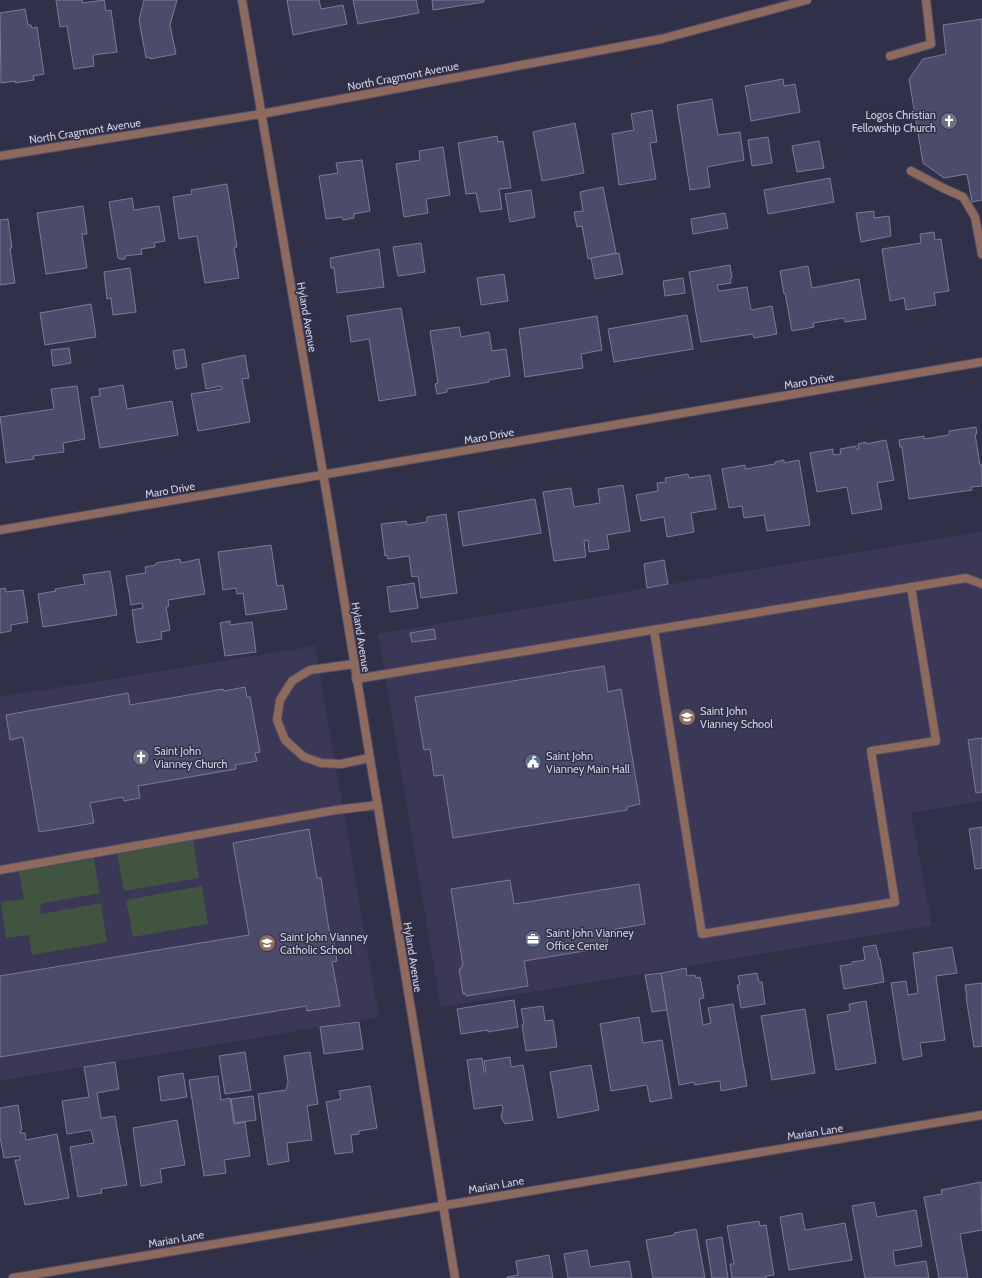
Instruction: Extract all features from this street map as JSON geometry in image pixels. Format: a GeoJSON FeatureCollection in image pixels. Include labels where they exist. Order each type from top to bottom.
{"type":"FeatureCollection","features":[{"type":"Feature","properties":{"kind":"street","name":"Hyland Avenue"},"geometry":{"type":"LineString","coordinates":[[242,0],[323,475],[455,1278]]}},
{"type":"Feature","properties":{"kind":"street","name":"North Cragmont Avenue"},"geometry":{"type":"LineString","coordinates":[[0,156],[261,114],[661,39],[807,0]]}},
{"type":"Feature","properties":{"kind":"street"},"geometry":{"type":"LineString","coordinates":[[890,56],[931,44],[926,0]]}},
{"type":"Feature","properties":{"kind":"street"},"geometry":{"type":"LineString","coordinates":[[911,171],[963,197],[975,217],[982,254]]}},
{"type":"Feature","properties":{"kind":"street","name":"Maro Drive"},"geometry":{"type":"LineString","coordinates":[[0,530],[982,362]]}},
{"type":"Feature","properties":{"kind":"street"},"geometry":{"type":"LineString","coordinates":[[356,679],[966,578],[982,584]]}},
{"type":"Feature","properties":{"kind":"street"},"geometry":{"type":"LineString","coordinates":[[654,630],[702,934],[710,933],[895,902],[871,751],[936,741],[911,587]]}},
{"type":"Feature","properties":{"kind":"street"},"geometry":{"type":"LineString","coordinates":[[354,664],[310,670],[292,681],[280,700],[277,720],[285,740],[304,757],[321,763],[341,764],[369,758]]}},
{"type":"Feature","properties":{"kind":"street"},"geometry":{"type":"LineString","coordinates":[[0,870],[336,810],[377,805]]}},
{"type":"Feature","properties":{"kind":"street","name":"Marian Lane"},"geometry":{"type":"LineString","coordinates":[[13,1278],[982,1115]]}},
{"type":"Feature","properties":{"kind":"shaded area","name":"Saint John Vianney School"},"geometry":{"type":"Polygon","coordinates":[[[982,531],[982,801],[911,813],[932,926],[441,1007],[378,634],[982,531]]]}},
{"type":"Feature","properties":{"kind":"shaded area"},"geometry":{"type":"Polygon","coordinates":[[[315,646],[379,1017],[0,1081],[0,697],[315,646]]]}},
{"type":"Feature","properties":{"kind":"green space"},"geometry":{"type":"Polygon","coordinates":[[[193,840],[199,878],[124,891],[117,853],[193,840]]]}},
{"type":"Feature","properties":{"kind":"green space"},"geometry":{"type":"Polygon","coordinates":[[[93,855],[100,893],[40,904],[41,914],[101,903],[107,942],[32,955],[29,935],[6,938],[1,902],[24,899],[18,868],[93,855]]]}},
{"type":"Feature","properties":{"kind":"green space"},"geometry":{"type":"Polygon","coordinates":[[[202,886],[208,924],[133,937],[126,900],[202,886]]]}},
{"type":"Feature","properties":{"kind":"building"},"geometry":{"type":"Polygon","coordinates":[[[56,0],[82,0],[83,3],[104,0],[106,11],[111,10],[117,52],[93,55],[94,66],[74,69],[67,26],[60,27],[56,0]]]}},
{"type":"Feature","properties":{"kind":"building"},"geometry":{"type":"Polygon","coordinates":[[[144,0],[177,0],[170,25],[176,54],[150,59],[149,57],[146,58],[139,20],[144,0]]]}},
{"type":"Feature","properties":{"kind":"building"},"geometry":{"type":"Polygon","coordinates":[[[287,0],[319,0],[321,9],[343,5],[347,24],[293,35],[287,0]]]}},
{"type":"Feature","properties":{"kind":"building"},"geometry":{"type":"Polygon","coordinates":[[[353,0],[416,0],[419,13],[358,24],[353,0]]]}},
{"type":"Feature","properties":{"kind":"building"},"geometry":{"type":"Polygon","coordinates":[[[432,0],[484,0],[484,2],[433,10],[432,0]]]}},
{"type":"Feature","properties":{"kind":"building"},"geometry":{"type":"Polygon","coordinates":[[[25,9],[28,25],[31,25],[32,28],[37,27],[44,74],[33,76],[34,80],[15,83],[15,81],[1,83],[0,13],[25,9]]]}},
{"type":"Feature","properties":{"kind":"building","name":"Logos Christian Fellowship Church"},"geometry":{"type":"Polygon","coordinates":[[[982,19],[982,200],[972,202],[967,174],[944,178],[923,163],[909,79],[923,59],[946,54],[943,25],[982,19]]]}},
{"type":"Feature","properties":{"kind":"building"},"geometry":{"type":"Polygon","coordinates":[[[783,79],[784,86],[795,84],[800,112],[751,121],[745,86],[783,79]]]}},
{"type":"Feature","properties":{"kind":"building"},"geometry":{"type":"Polygon","coordinates":[[[712,99],[718,135],[740,132],[744,160],[707,167],[710,187],[690,190],[677,105],[712,99]]]}},
{"type":"Feature","properties":{"kind":"building"},"geometry":{"type":"Polygon","coordinates":[[[652,110],[657,142],[650,143],[656,179],[619,185],[612,134],[634,130],[631,114],[652,110]]]}},
{"type":"Feature","properties":{"kind":"building"},"geometry":{"type":"Polygon","coordinates":[[[575,123],[584,173],[542,181],[533,132],[575,123]]]}},
{"type":"Feature","properties":{"kind":"building"},"geometry":{"type":"Polygon","coordinates":[[[497,136],[498,142],[503,141],[511,188],[499,189],[502,209],[480,212],[476,193],[466,194],[458,143],[497,136]]]}},
{"type":"Feature","properties":{"kind":"building"},"geometry":{"type":"Polygon","coordinates":[[[768,137],[772,163],[752,166],[748,140],[768,137]]]}},
{"type":"Feature","properties":{"kind":"building"},"geometry":{"type":"Polygon","coordinates":[[[819,141],[824,168],[797,172],[792,146],[819,141]]]}},
{"type":"Feature","properties":{"kind":"building"},"geometry":{"type":"Polygon","coordinates":[[[443,147],[450,195],[426,199],[428,213],[404,217],[396,164],[420,160],[419,151],[443,147]]]}},
{"type":"Feature","properties":{"kind":"building"},"geometry":{"type":"Polygon","coordinates":[[[362,160],[370,211],[354,214],[354,218],[343,220],[342,217],[326,219],[319,176],[338,173],[336,163],[362,160]]]}},
{"type":"Feature","properties":{"kind":"building"},"geometry":{"type":"Polygon","coordinates":[[[830,178],[834,202],[768,214],[764,190],[830,178]]]}},
{"type":"Feature","properties":{"kind":"building"},"geometry":{"type":"Polygon","coordinates":[[[227,184],[237,247],[234,248],[239,278],[205,283],[197,236],[179,239],[173,197],[192,194],[191,190],[227,184]]]}},
{"type":"Feature","properties":{"kind":"building"},"geometry":{"type":"Polygon","coordinates":[[[603,187],[616,253],[588,259],[582,226],[577,227],[574,212],[583,211],[580,192],[603,187]]]}},
{"type":"Feature","properties":{"kind":"building"},"geometry":{"type":"Polygon","coordinates":[[[531,190],[535,217],[510,222],[505,194],[531,190]]]}},
{"type":"Feature","properties":{"kind":"building"},"geometry":{"type":"Polygon","coordinates":[[[132,198],[134,210],[159,206],[165,241],[154,243],[155,247],[141,249],[142,254],[125,256],[125,259],[120,259],[118,258],[109,202],[132,198]]]}},
{"type":"Feature","properties":{"kind":"building"},"geometry":{"type":"Polygon","coordinates":[[[83,206],[87,234],[82,234],[87,268],[46,274],[37,213],[83,206]]]}},
{"type":"Feature","properties":{"kind":"building"},"geometry":{"type":"Polygon","coordinates":[[[874,211],[874,218],[889,216],[891,236],[861,242],[856,213],[874,211]]]}},
{"type":"Feature","properties":{"kind":"building"},"geometry":{"type":"Polygon","coordinates":[[[725,213],[728,228],[693,234],[691,219],[725,213]]]}},
{"type":"Feature","properties":{"kind":"building"},"geometry":{"type":"Polygon","coordinates":[[[8,219],[15,283],[0,285],[0,220],[8,219]]]}},
{"type":"Feature","properties":{"kind":"building"},"geometry":{"type":"Polygon","coordinates":[[[934,232],[935,240],[941,239],[949,291],[934,293],[936,305],[906,310],[904,298],[890,301],[882,249],[921,243],[920,234],[934,232]]]}},
{"type":"Feature","properties":{"kind":"building"},"geometry":{"type":"Polygon","coordinates":[[[421,243],[425,272],[398,276],[393,247],[421,243]]]}},
{"type":"Feature","properties":{"kind":"building"},"geometry":{"type":"Polygon","coordinates":[[[379,249],[384,287],[337,293],[334,268],[331,268],[330,258],[379,249]]]}},
{"type":"Feature","properties":{"kind":"building"},"geometry":{"type":"Polygon","coordinates":[[[619,253],[623,274],[595,279],[591,258],[619,253]]]}},
{"type":"Feature","properties":{"kind":"building"},"geometry":{"type":"Polygon","coordinates":[[[730,265],[732,278],[730,279],[731,283],[717,285],[719,291],[747,287],[751,310],[772,306],[777,334],[754,338],[753,334],[701,342],[689,272],[730,265]]]}},
{"type":"Feature","properties":{"kind":"building"},"geometry":{"type":"Polygon","coordinates":[[[808,266],[812,288],[859,279],[866,319],[845,322],[844,318],[813,323],[814,327],[792,331],[780,271],[808,266]]]}},
{"type":"Feature","properties":{"kind":"building"},"geometry":{"type":"Polygon","coordinates":[[[130,268],[136,312],[113,315],[111,298],[107,299],[104,272],[130,268]]]}},
{"type":"Feature","properties":{"kind":"building"},"geometry":{"type":"Polygon","coordinates":[[[504,274],[508,301],[481,305],[477,278],[504,274]]]}},
{"type":"Feature","properties":{"kind":"building"},"geometry":{"type":"Polygon","coordinates":[[[683,278],[685,293],[665,296],[663,281],[683,278]]]}},
{"type":"Feature","properties":{"kind":"building"},"geometry":{"type":"Polygon","coordinates":[[[91,304],[96,337],[45,345],[40,313],[91,304]]]}},
{"type":"Feature","properties":{"kind":"building"},"geometry":{"type":"Polygon","coordinates":[[[401,308],[416,395],[379,401],[369,339],[351,342],[347,316],[401,308]]]}},
{"type":"Feature","properties":{"kind":"building"},"geometry":{"type":"Polygon","coordinates":[[[687,315],[693,349],[614,362],[608,329],[687,315]]]}},
{"type":"Feature","properties":{"kind":"building"},"geometry":{"type":"Polygon","coordinates":[[[597,316],[602,350],[581,354],[583,368],[525,377],[519,329],[597,316]]]}},
{"type":"Feature","properties":{"kind":"building"},"geometry":{"type":"Polygon","coordinates":[[[459,327],[461,337],[489,332],[492,351],[506,349],[510,376],[489,380],[489,382],[447,389],[447,392],[437,394],[435,384],[438,383],[430,331],[459,327]]]}},
{"type":"Feature","properties":{"kind":"building"},"geometry":{"type":"Polygon","coordinates":[[[69,348],[71,363],[53,366],[51,350],[69,348]]]}},
{"type":"Feature","properties":{"kind":"building"},"geometry":{"type":"Polygon","coordinates":[[[184,349],[187,367],[176,369],[173,351],[184,349]]]}},
{"type":"Feature","properties":{"kind":"building"},"geometry":{"type":"Polygon","coordinates":[[[245,355],[249,378],[242,379],[250,422],[198,431],[191,394],[222,389],[221,386],[206,389],[202,364],[245,355]]]}},
{"type":"Feature","properties":{"kind":"building"},"geometry":{"type":"Polygon","coordinates":[[[123,385],[127,409],[172,401],[178,435],[100,448],[91,397],[100,396],[99,389],[123,385]]]}},
{"type":"Feature","properties":{"kind":"building"},"geometry":{"type":"Polygon","coordinates":[[[77,386],[85,439],[63,443],[64,452],[33,456],[34,459],[6,463],[0,417],[54,409],[51,389],[77,386]]]}},
{"type":"Feature","properties":{"kind":"building"},"geometry":{"type":"Polygon","coordinates":[[[976,427],[977,434],[975,434],[980,465],[982,465],[982,486],[971,487],[972,490],[909,499],[902,447],[900,447],[899,440],[924,436],[924,439],[949,435],[949,431],[976,427]]]}},
{"type":"Feature","properties":{"kind":"building"},"geometry":{"type":"Polygon","coordinates":[[[886,440],[894,480],[877,483],[882,509],[852,514],[847,487],[817,492],[810,453],[833,449],[833,455],[841,454],[840,449],[856,446],[856,449],[859,449],[858,444],[886,440]]]}},
{"type":"Feature","properties":{"kind":"building"},"geometry":{"type":"Polygon","coordinates":[[[784,460],[784,463],[799,460],[810,525],[767,531],[764,515],[744,518],[742,506],[729,508],[722,469],[745,465],[745,469],[775,464],[775,462],[784,460]]]}},
{"type":"Feature","properties":{"kind":"building"},"geometry":{"type":"Polygon","coordinates":[[[688,474],[689,478],[710,475],[716,509],[691,513],[694,532],[667,537],[664,517],[641,521],[636,495],[658,491],[657,483],[666,482],[665,478],[688,474]]]}},
{"type":"Feature","properties":{"kind":"building"},"geometry":{"type":"Polygon","coordinates":[[[623,485],[630,531],[607,535],[609,549],[589,552],[588,540],[584,541],[586,557],[554,561],[543,492],[571,488],[574,507],[600,503],[598,489],[623,485]]]}},
{"type":"Feature","properties":{"kind":"building"},"geometry":{"type":"Polygon","coordinates":[[[535,499],[541,533],[463,546],[458,512],[535,499]]]}},
{"type":"Feature","properties":{"kind":"building"},"geometry":{"type":"Polygon","coordinates":[[[446,514],[457,593],[421,598],[418,576],[412,577],[409,556],[388,559],[387,555],[385,556],[381,524],[406,521],[407,525],[427,522],[427,517],[446,514]]]}},
{"type":"Feature","properties":{"kind":"building"},"geometry":{"type":"Polygon","coordinates":[[[271,545],[277,586],[283,585],[287,609],[246,615],[243,593],[237,594],[236,588],[223,590],[218,552],[271,545]]]}},
{"type":"Feature","properties":{"kind":"building"},"geometry":{"type":"Polygon","coordinates":[[[180,559],[181,563],[199,559],[205,594],[168,600],[169,606],[166,607],[170,630],[161,632],[162,639],[137,643],[132,610],[143,608],[142,603],[131,605],[126,576],[146,573],[145,567],[156,565],[156,563],[180,559]]]}},
{"type":"Feature","properties":{"kind":"building"},"geometry":{"type":"Polygon","coordinates":[[[664,560],[668,584],[647,588],[644,564],[664,560]]]}},
{"type":"Feature","properties":{"kind":"building"},"geometry":{"type":"Polygon","coordinates":[[[110,571],[117,615],[43,627],[38,594],[56,591],[55,589],[85,584],[83,575],[110,571]]]}},
{"type":"Feature","properties":{"kind":"building"},"geometry":{"type":"Polygon","coordinates":[[[414,583],[418,608],[390,612],[387,587],[414,583]]]}},
{"type":"Feature","properties":{"kind":"building"},"geometry":{"type":"Polygon","coordinates":[[[5,588],[6,592],[23,590],[28,622],[11,625],[11,631],[0,633],[0,589],[5,588]]]}},
{"type":"Feature","properties":{"kind":"building"},"geometry":{"type":"Polygon","coordinates":[[[230,621],[230,625],[252,622],[256,652],[225,656],[220,623],[230,621]]]}},
{"type":"Feature","properties":{"kind":"building"},"geometry":{"type":"Polygon","coordinates":[[[434,629],[436,639],[412,642],[410,633],[434,629]]]}},
{"type":"Feature","properties":{"kind":"building","name":"Saint John Vianney Main Hall"},"geometry":{"type":"Polygon","coordinates":[[[604,666],[608,692],[621,689],[640,804],[627,807],[627,810],[453,838],[443,775],[434,776],[430,749],[424,750],[415,697],[604,666]]]}},
{"type":"Feature","properties":{"kind":"building","name":"Saint John Vianney Church"},"geometry":{"type":"Polygon","coordinates":[[[245,687],[247,697],[250,697],[260,752],[255,753],[257,761],[235,765],[236,769],[138,786],[140,798],[124,801],[123,797],[90,803],[94,823],[39,832],[23,737],[10,740],[6,715],[128,693],[130,705],[223,689],[224,691],[245,687]]]}},
{"type":"Feature","properties":{"kind":"building"},"geometry":{"type":"Polygon","coordinates":[[[982,738],[982,792],[976,793],[968,740],[982,738]]]}},
{"type":"Feature","properties":{"kind":"building"},"geometry":{"type":"Polygon","coordinates":[[[982,827],[982,868],[975,869],[969,829],[982,827]]]}},
{"type":"Feature","properties":{"kind":"building","name":"Saint John Vianney Catholic School"},"geometry":{"type":"Polygon","coordinates":[[[309,829],[317,878],[321,878],[330,936],[333,936],[337,961],[332,962],[340,1006],[307,1011],[306,1006],[0,1057],[0,976],[249,935],[233,843],[309,829]]]}},
{"type":"Feature","properties":{"kind":"building","name":"Saint John Vianney Office Center"},"geometry":{"type":"Polygon","coordinates":[[[510,880],[514,904],[639,884],[645,924],[606,931],[608,947],[524,961],[528,986],[466,996],[465,993],[463,994],[459,969],[463,966],[451,889],[510,880]]]}},
{"type":"Feature","properties":{"kind":"building"},"geometry":{"type":"Polygon","coordinates":[[[876,945],[884,982],[844,989],[840,966],[865,960],[863,947],[876,945]]]}},
{"type":"Feature","properties":{"kind":"building"},"geometry":{"type":"Polygon","coordinates":[[[952,947],[957,973],[936,976],[945,1040],[920,1043],[922,1056],[903,1060],[891,983],[906,981],[908,995],[918,993],[913,953],[952,947]]]}},
{"type":"Feature","properties":{"kind":"building"},"geometry":{"type":"Polygon","coordinates":[[[686,968],[687,976],[695,975],[696,978],[700,977],[704,998],[699,999],[703,1025],[711,1023],[708,1008],[733,1004],[747,1086],[721,1091],[720,1081],[695,1085],[694,1082],[679,1085],[661,973],[686,968]]]}},
{"type":"Feature","properties":{"kind":"building"},"geometry":{"type":"Polygon","coordinates":[[[661,973],[667,1010],[652,1012],[645,975],[661,973]]]}},
{"type":"Feature","properties":{"kind":"building"},"geometry":{"type":"Polygon","coordinates":[[[757,973],[759,982],[762,982],[765,1004],[741,1008],[737,985],[740,985],[738,976],[757,973]]]}},
{"type":"Feature","properties":{"kind":"building"},"geometry":{"type":"Polygon","coordinates":[[[982,983],[982,1046],[974,1047],[965,985],[982,983]]]}},
{"type":"Feature","properties":{"kind":"building"},"geometry":{"type":"Polygon","coordinates":[[[514,1000],[518,1027],[488,1032],[488,1030],[461,1034],[457,1009],[514,1000]]]}},
{"type":"Feature","properties":{"kind":"building"},"geometry":{"type":"Polygon","coordinates":[[[866,1001],[876,1063],[836,1070],[827,1015],[850,1011],[849,1004],[866,1001]]]}},
{"type":"Feature","properties":{"kind":"building"},"geometry":{"type":"Polygon","coordinates":[[[543,1006],[545,1021],[553,1020],[557,1047],[526,1051],[522,1025],[524,1024],[521,1009],[543,1006]]]}},
{"type":"Feature","properties":{"kind":"building"},"geometry":{"type":"Polygon","coordinates":[[[805,1009],[815,1073],[772,1080],[761,1016],[805,1009]]]}},
{"type":"Feature","properties":{"kind":"building"},"geometry":{"type":"Polygon","coordinates":[[[639,1017],[643,1043],[662,1040],[672,1098],[650,1102],[647,1085],[611,1091],[600,1024],[639,1017]]]}},
{"type":"Feature","properties":{"kind":"building"},"geometry":{"type":"Polygon","coordinates":[[[359,1022],[363,1049],[324,1054],[320,1027],[359,1022]]]}},
{"type":"Feature","properties":{"kind":"building"},"geometry":{"type":"Polygon","coordinates":[[[245,1052],[251,1090],[225,1094],[219,1056],[245,1052]]]}},
{"type":"Feature","properties":{"kind":"building"},"geometry":{"type":"Polygon","coordinates":[[[310,1052],[318,1104],[307,1106],[312,1140],[287,1143],[289,1161],[268,1165],[258,1094],[286,1090],[288,1082],[284,1056],[310,1052]]]}},
{"type":"Feature","properties":{"kind":"building"},"geometry":{"type":"Polygon","coordinates":[[[510,1057],[511,1067],[523,1065],[533,1120],[505,1124],[501,1117],[503,1109],[502,1105],[474,1109],[467,1060],[482,1058],[484,1072],[486,1072],[484,1061],[510,1057]]]}},
{"type":"Feature","properties":{"kind":"building"},"geometry":{"type":"Polygon","coordinates":[[[115,1062],[119,1089],[97,1093],[101,1118],[115,1116],[127,1185],[101,1189],[102,1193],[78,1197],[70,1147],[94,1143],[91,1130],[67,1134],[62,1101],[89,1097],[84,1067],[115,1062]]]}},
{"type":"Feature","properties":{"kind":"building"},"geometry":{"type":"Polygon","coordinates":[[[591,1065],[599,1110],[558,1118],[550,1072],[591,1065]]]}},
{"type":"Feature","properties":{"kind":"building"},"geometry":{"type":"Polygon","coordinates":[[[183,1073],[187,1097],[161,1101],[158,1077],[183,1073]]]}},
{"type":"Feature","properties":{"kind":"building"},"geometry":{"type":"Polygon","coordinates":[[[218,1076],[221,1100],[230,1098],[234,1124],[245,1122],[250,1156],[224,1160],[226,1173],[204,1176],[189,1080],[218,1076]]]}},
{"type":"Feature","properties":{"kind":"building"},"geometry":{"type":"Polygon","coordinates":[[[370,1086],[377,1128],[359,1131],[359,1134],[351,1135],[353,1152],[335,1154],[326,1102],[341,1099],[339,1091],[370,1086]]]}},
{"type":"Feature","properties":{"kind":"building"},"geometry":{"type":"Polygon","coordinates":[[[253,1096],[256,1120],[235,1123],[231,1099],[253,1096]]]}},
{"type":"Feature","properties":{"kind":"building"},"geometry":{"type":"Polygon","coordinates":[[[18,1105],[22,1130],[20,1133],[25,1133],[26,1140],[57,1134],[69,1198],[25,1205],[15,1160],[20,1160],[20,1156],[4,1158],[0,1137],[0,1108],[18,1105]]]}},
{"type":"Feature","properties":{"kind":"building"},"geometry":{"type":"Polygon","coordinates":[[[177,1120],[185,1165],[160,1169],[162,1182],[141,1186],[133,1128],[177,1120]]]}},
{"type":"Feature","properties":{"kind":"building"},"geometry":{"type":"Polygon","coordinates":[[[981,1182],[982,1230],[960,1234],[968,1278],[939,1278],[924,1197],[942,1194],[941,1190],[981,1182]]]}},
{"type":"Feature","properties":{"kind":"building"},"geometry":{"type":"Polygon","coordinates":[[[874,1202],[877,1217],[916,1210],[922,1246],[893,1251],[895,1266],[926,1261],[929,1278],[865,1278],[852,1206],[874,1202]]]}},
{"type":"Feature","properties":{"kind":"building"},"geometry":{"type":"Polygon","coordinates":[[[802,1213],[805,1230],[845,1223],[852,1260],[789,1270],[780,1217],[802,1213]]]}},
{"type":"Feature","properties":{"kind":"building"},"geometry":{"type":"Polygon","coordinates":[[[759,1221],[760,1226],[766,1225],[774,1275],[766,1276],[766,1278],[732,1278],[730,1264],[734,1264],[727,1226],[759,1221]]]}},
{"type":"Feature","properties":{"kind":"building"},"geometry":{"type":"Polygon","coordinates":[[[696,1229],[705,1278],[653,1278],[646,1240],[696,1229]]]}},
{"type":"Feature","properties":{"kind":"building"},"geometry":{"type":"Polygon","coordinates":[[[722,1237],[728,1278],[712,1278],[706,1240],[722,1237]]]}},
{"type":"Feature","properties":{"kind":"building"},"geometry":{"type":"Polygon","coordinates":[[[587,1250],[590,1267],[629,1261],[632,1278],[568,1278],[564,1254],[587,1250]]]}},
{"type":"Feature","properties":{"kind":"building"},"geometry":{"type":"Polygon","coordinates":[[[549,1255],[553,1278],[507,1278],[518,1275],[516,1261],[549,1255]]]}},
{"type":"Feature","properties":{"kind":"place","name":"Logos Christian Fellowship Church"},"geometry":{"type":"Point","coordinates":[949,121]}},
{"type":"Feature","properties":{"kind":"place","name":"Saint John Vianney School"},"geometry":{"type":"Point","coordinates":[687,717]}},
{"type":"Feature","properties":{"kind":"place","name":"Saint John Vianney Church"},"geometry":{"type":"Point","coordinates":[141,757]}},
{"type":"Feature","properties":{"kind":"place","name":"Saint John Vianney Main Hall"},"geometry":{"type":"Point","coordinates":[533,762]}},
{"type":"Feature","properties":{"kind":"place","name":"Saint John Vianney Office Center"},"geometry":{"type":"Point","coordinates":[533,939]}},
{"type":"Feature","properties":{"kind":"place","name":"Saint John Vianney Catholic School"},"geometry":{"type":"Point","coordinates":[267,943]}}]}
